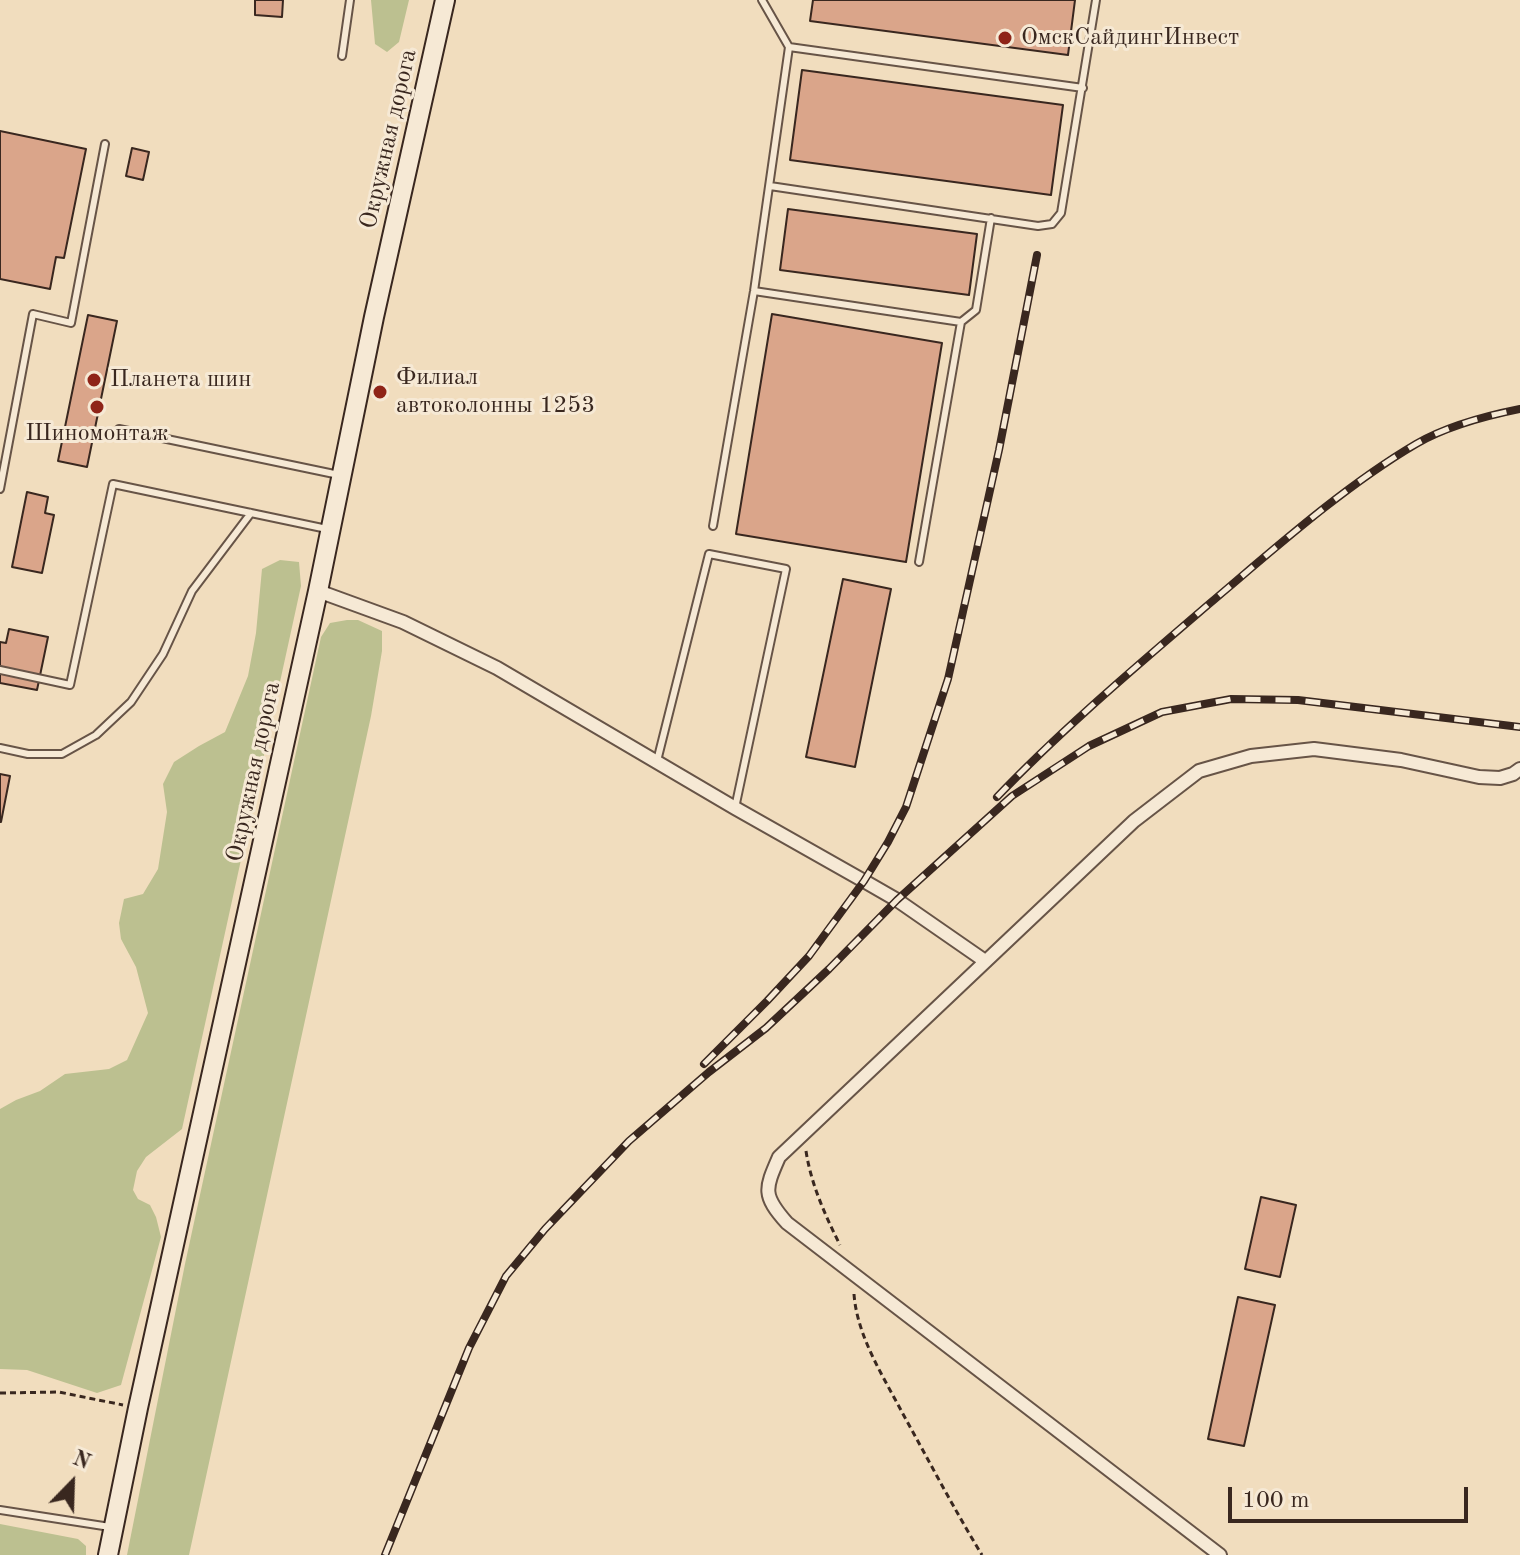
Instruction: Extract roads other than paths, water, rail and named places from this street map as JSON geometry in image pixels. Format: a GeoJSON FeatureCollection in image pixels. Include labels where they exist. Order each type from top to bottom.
{"type":"FeatureCollection","features":[{"type":"Feature","properties":{"kind":"main road","name":"Окружная дорога"},"geometry":{"type":"LineString","coordinates":[[108,1555],[445,0]]}},
{"type":"Feature","properties":{"kind":"street"},"geometry":{"type":"LineString","coordinates":[[318,591],[403,622],[497,668],[897,900],[985,961]]}},
{"type":"Feature","properties":{"kind":"street"},"geometry":{"type":"LineString","coordinates":[[1211,1552],[787,1223],[771,1205],[767,1184],[779,1157],[813,1124],[1134,821],[1199,771],[1251,756],[1314,749],[1401,760],[1479,777],[1500,778],[1520,769]]}},
{"type":"Feature","properties":{"kind":"lane"},"geometry":{"type":"LineString","coordinates":[[342,56],[350,0]]}},
{"type":"Feature","properties":{"kind":"lane"},"geometry":{"type":"LineString","coordinates":[[713,526],[754,291],[789,47],[762,0]]}},
{"type":"Feature","properties":{"kind":"lane"},"geometry":{"type":"LineString","coordinates":[[770,186],[1038,226],[1052,224],[1061,213],[1096,0]]}},
{"type":"Feature","properties":{"kind":"lane"},"geometry":{"type":"LineString","coordinates":[[789,47],[1083,88]]}},
{"type":"Feature","properties":{"kind":"lane"},"geometry":{"type":"LineString","coordinates":[[0,489],[33,314],[71,323],[105,144]]}},
{"type":"Feature","properties":{"kind":"lane"},"geometry":{"type":"LineString","coordinates":[[919,562],[961,322],[976,310],[991,218]]}},
{"type":"Feature","properties":{"kind":"lane"},"geometry":{"type":"LineString","coordinates":[[754,291],[961,322]]}},
{"type":"Feature","properties":{"kind":"lane"},"geometry":{"type":"LineString","coordinates":[[119,429],[342,476]]}},
{"type":"Feature","properties":{"kind":"lane"},"geometry":{"type":"LineString","coordinates":[[0,670],[70,685],[113,484],[331,530]]}},
{"type":"Feature","properties":{"kind":"lane"},"geometry":{"type":"LineString","coordinates":[[0,748],[28,754],[62,754],[96,735],[131,702],[163,654],[192,591],[251,513]]}},
{"type":"Feature","properties":{"kind":"lane"},"geometry":{"type":"LineString","coordinates":[[657,761],[709,554],[786,569],[735,808]]}},
{"type":"Feature","properties":{"kind":"lane"},"geometry":{"type":"LineString","coordinates":[[0,1510],[114,1527]]}},
{"type":"Feature","properties":{"kind":"railway"},"geometry":{"type":"LineString","coordinates":[[704,1064],[809,956],[864,881],[906,807],[948,679],[999,450],[1037,255]]}},
{"type":"Feature","properties":{"kind":"railway"},"geometry":{"type":"LineString","coordinates":[[997,797],[1128,674],[1335,499],[1389,461],[1440,432],[1480,418],[1520,409]]}},
{"type":"Feature","properties":{"kind":"railway"},"geometry":{"type":"LineString","coordinates":[[385,1555],[469,1348],[506,1276],[545,1229],[629,1141],[766,1028],[897,900],[1012,796],[1089,746],[1162,712],[1231,699],[1298,700],[1520,727]]}},
{"type":"Feature","properties":{"kind":"place","name":"ОмскСайдингИнвест"},"geometry":{"type":"Point","coordinates":[1005,38]}},
{"type":"Feature","properties":{"kind":"place","name":"Планета шин"},"geometry":{"type":"Point","coordinates":[94,380]}},
{"type":"Feature","properties":{"kind":"place","name":"Филиал автоколонны 1253"},"geometry":{"type":"Point","coordinates":[380,392]}},
{"type":"Feature","properties":{"kind":"place","name":"Шиномонтаж"},"geometry":{"type":"Point","coordinates":[97,407]}}]}
